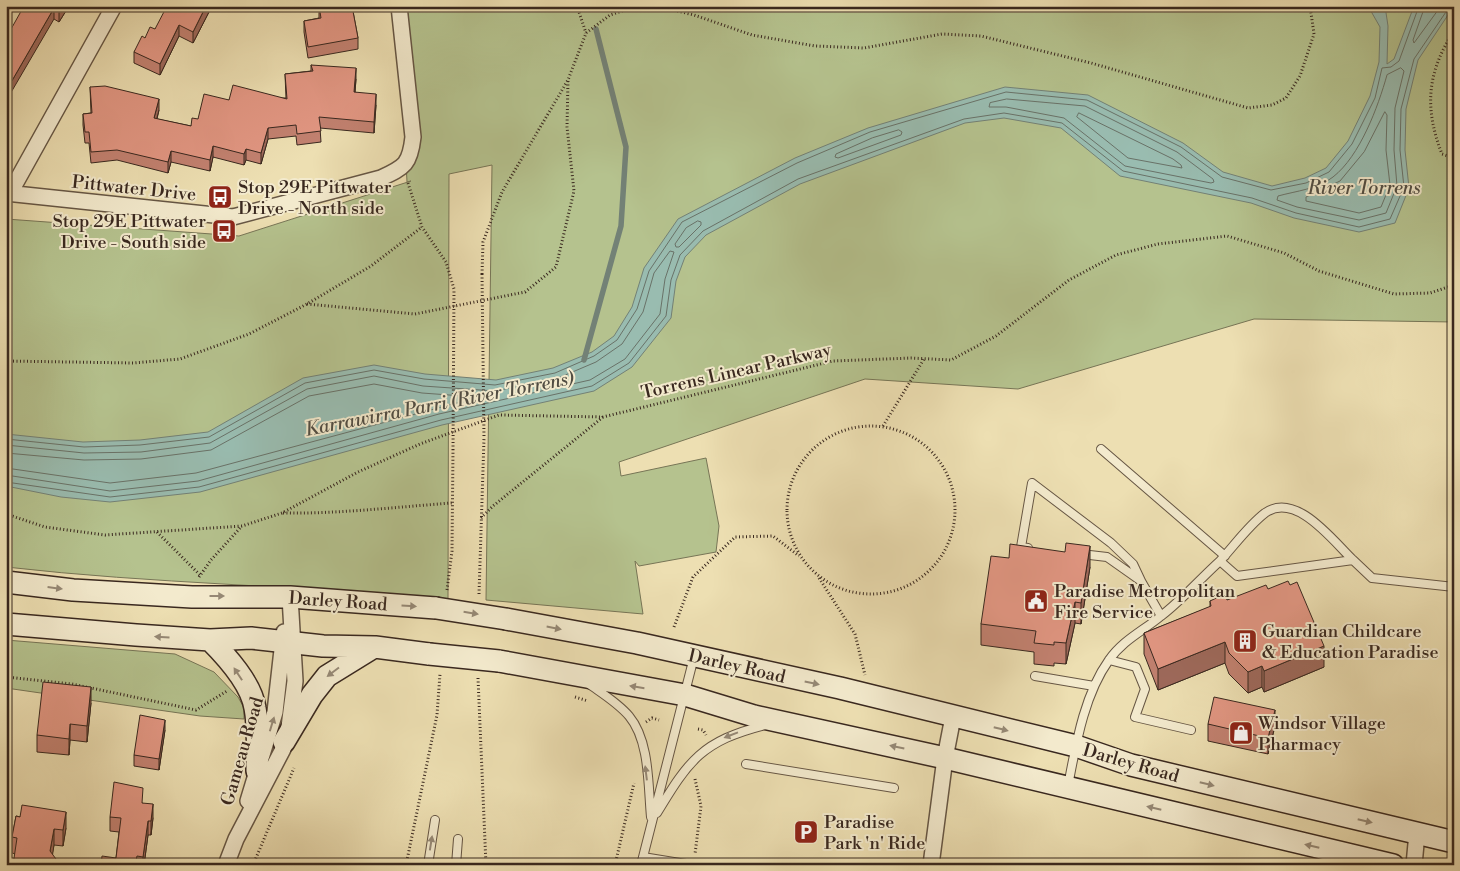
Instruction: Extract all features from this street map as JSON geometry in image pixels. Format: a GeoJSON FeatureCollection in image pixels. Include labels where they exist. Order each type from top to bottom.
{"type":"FeatureCollection","features":[{"type":"Feature","properties":{"kind":"main road","name":"Darley Road"},"geometry":{"type":"LineString","coordinates":[[6,582],[73,590],[192,597],[290,597],[441,604],[506,619],[637,643],[840,688],[1076,746],[1131,765],[1454,842]]}},
{"type":"Feature","properties":{"kind":"main road","name":"Darley Road"},"geometry":{"type":"LineString","coordinates":[[6,624],[62,630],[210,640],[251,638],[374,647],[435,660],[499,662],[574,674],[685,695],[778,721],[945,758],[1394,865]]}},
{"type":"Feature","properties":{"kind":"main road"},"geometry":{"type":"LineString","coordinates":[[210,640],[233,667],[250,694],[255,706],[257,771]]}},
{"type":"Feature","properties":{"kind":"main road"},"geometry":{"type":"LineString","coordinates":[[284,742],[312,695],[327,676],[374,647]]}},
{"type":"Feature","properties":{"kind":"street"},"geometry":{"type":"LineString","coordinates":[[8,193],[114,6]]}},
{"type":"Feature","properties":{"kind":"street"},"geometry":{"type":"LineString","coordinates":[[399,6],[413,137],[411,156],[400,169]]}},
{"type":"Feature","properties":{"kind":"street","name":"Pittwater Drive"},"geometry":{"type":"LineString","coordinates":[[8,193],[233,217],[381,178],[400,169]]}},
{"type":"Feature","properties":{"kind":"street","name":"Gameau Road"},"geometry":{"type":"LineString","coordinates":[[236,839],[284,742],[293,702],[288,642],[290,597]]}},
{"type":"Feature","properties":{"kind":"street","name":"Gameau Road"},"geometry":{"type":"LineString","coordinates":[[226,865],[236,839],[275,712],[288,642]]}},
{"type":"Feature","properties":{"kind":"street"},"geometry":{"type":"LineString","coordinates":[[931,865],[945,758],[953,717]]}},
{"type":"Feature","properties":{"kind":"street"},"geometry":{"type":"LineString","coordinates":[[1414,865],[1417,833]]}},
{"type":"Feature","properties":{"kind":"lane"},"geometry":{"type":"LineString","coordinates":[[1101,449],[1222,559],[1237,576],[1353,560]]}},
{"type":"Feature","properties":{"kind":"lane"},"geometry":{"type":"LineString","coordinates":[[1040,550],[1021,547],[1032,483],[1111,543],[1133,564],[1161,616]]}},
{"type":"Feature","properties":{"kind":"lane"},"geometry":{"type":"LineString","coordinates":[[1067,788],[1076,746],[1094,686],[1109,660],[1125,640],[1161,616],[1222,559],[1266,513],[1283,507],[1298,510],[1308,517],[1372,578],[1454,587]]}},
{"type":"Feature","properties":{"kind":"lane"},"geometry":{"type":"LineString","coordinates":[[1068,553],[1107,557],[1141,581]]}},
{"type":"Feature","properties":{"kind":"lane"},"geometry":{"type":"LineString","coordinates":[[693,861],[642,861],[694,657]]}},
{"type":"Feature","properties":{"kind":"lane"},"geometry":{"type":"LineString","coordinates":[[1109,660],[1136,667],[1145,689],[1135,717],[1191,730]]}},
{"type":"Feature","properties":{"kind":"lane"},"geometry":{"type":"LineString","coordinates":[[574,674],[618,706],[637,728],[644,754],[652,822]]}},
{"type":"Feature","properties":{"kind":"lane"},"geometry":{"type":"LineString","coordinates":[[1035,676],[1094,686]]}},
{"type":"Feature","properties":{"kind":"lane"},"geometry":{"type":"LineString","coordinates":[[652,822],[682,771],[705,749],[731,735],[778,721]]}},
{"type":"Feature","properties":{"kind":"lane"},"geometry":{"type":"LineString","coordinates":[[746,764],[894,788]]}},
{"type":"Feature","properties":{"kind":"lane"},"geometry":{"type":"LineString","coordinates":[[428,865],[435,820]]}},
{"type":"Feature","properties":{"kind":"lane"},"geometry":{"type":"LineString","coordinates":[[456,865],[458,839]]}},
{"type":"Feature","properties":{"kind":"path"},"geometry":{"type":"LineString","coordinates":[[577,6],[586,33]]}},
{"type":"Feature","properties":{"kind":"path"},"geometry":{"type":"LineString","coordinates":[[618,6],[618,12]]}},
{"type":"Feature","properties":{"kind":"path"},"geometry":{"type":"LineString","coordinates":[[484,438],[483,242],[502,192],[568,80],[586,33],[610,15],[645,6]]}},
{"type":"Feature","properties":{"kind":"path"},"geometry":{"type":"LineString","coordinates":[[657,6],[694,15],[752,35],[815,46],[864,48],[942,34],[981,36],[1091,63],[1248,108],[1272,105],[1286,98],[1300,76],[1314,34],[1310,6]]}},
{"type":"Feature","properties":{"kind":"path"},"geometry":{"type":"LineString","coordinates":[[1454,31],[1440,52],[1430,88],[1432,130],[1442,154],[1454,158]]}},
{"type":"Feature","properties":{"kind":"path"},"geometry":{"type":"LineString","coordinates":[[307,304],[415,314],[525,292],[556,267],[574,191],[567,127],[568,80]]}},
{"type":"Feature","properties":{"kind":"path"},"geometry":{"type":"LineString","coordinates":[[400,169],[407,182],[422,227],[446,262],[454,289],[452,551],[441,604]]}},
{"type":"Feature","properties":{"kind":"path"},"geometry":{"type":"LineString","coordinates":[[6,361],[133,363],[180,359],[249,334],[307,304],[371,266],[422,227]]}},
{"type":"Feature","properties":{"kind":"path","name":"Torrens Linear Parkway"},"geometry":{"type":"LineString","coordinates":[[6,514],[45,527],[105,535],[242,526],[282,512],[358,472],[420,444],[499,415],[603,417],[833,361],[951,360],[996,336],[1068,280],[1116,256],[1158,244],[1227,236],[1284,253],[1318,271],[1394,294],[1430,293],[1454,285]]}},
{"type":"Feature","properties":{"kind":"path"},"geometry":{"type":"LineString","coordinates":[[883,426],[924,359]]}},
{"type":"Feature","properties":{"kind":"path"},"geometry":{"type":"LineString","coordinates":[[480,519],[493,506],[603,417]]}},
{"type":"Feature","properties":{"kind":"path"},"geometry":{"type":"LineString","coordinates":[[800,557],[788,532],[786,505],[792,478],[807,454],[828,437],[854,426],[883,426],[910,434],[933,452],[949,475],[956,503],[953,531],[942,557],[922,578],[897,591],[870,595],[861,594],[843,591],[818,578]]}},
{"type":"Feature","properties":{"kind":"path"},"geometry":{"type":"LineString","coordinates":[[282,512],[317,514],[353,509],[452,503]]}},
{"type":"Feature","properties":{"kind":"path"},"geometry":{"type":"LineString","coordinates":[[192,597],[200,575],[242,526]]}},
{"type":"Feature","properties":{"kind":"path"},"geometry":{"type":"LineString","coordinates":[[157,532],[200,575]]}},
{"type":"Feature","properties":{"kind":"path"},"geometry":{"type":"LineString","coordinates":[[674,627],[693,577],[735,538],[773,536],[800,557],[818,578],[855,634],[866,675]]}},
{"type":"Feature","properties":{"kind":"path"},"geometry":{"type":"LineString","coordinates":[[406,865],[437,715],[435,660]]}},
{"type":"Feature","properties":{"kind":"path"},"geometry":{"type":"LineString","coordinates":[[6,677],[72,684],[196,710],[234,686]]}},
{"type":"Feature","properties":{"kind":"path"},"geometry":{"type":"LineString","coordinates":[[571,695],[593,703]]}},
{"type":"Feature","properties":{"kind":"path"},"geometry":{"type":"LineString","coordinates":[[646,722],[652,718],[659,720]]}},
{"type":"Feature","properties":{"kind":"path"},"geometry":{"type":"LineString","coordinates":[[698,729],[703,730],[707,736]]}},
{"type":"Feature","properties":{"kind":"path"},"geometry":{"type":"LineString","coordinates":[[253,865],[295,765]]}},
{"type":"Feature","properties":{"kind":"path"},"geometry":{"type":"LineString","coordinates":[[615,865],[634,783],[634,775]]}},
{"type":"Feature","properties":{"kind":"path"},"geometry":{"type":"LineString","coordinates":[[693,861],[701,806],[694,777]]}},
{"type":"Feature","properties":{"kind":"green space"},"geometry":{"type":"Polygon","coordinates":[[[398,6],[1454,6],[1454,322],[1254,319],[1018,389],[865,379],[619,462],[621,476],[706,458],[719,526],[716,552],[639,566],[635,561],[643,614],[486,600],[492,165],[449,174],[448,600],[61,573],[6,567],[6,219],[239,236],[411,181],[407,182],[398,6]]]}},
{"type":"Feature","properties":{"kind":"green space"},"geometry":{"type":"Polygon","coordinates":[[[6,640],[175,654],[214,672],[238,697],[244,708],[244,719],[200,716],[6,688],[6,640]]]}},
{"type":"Feature","properties":{"kind":"water","name":"River Torrens"},"geometry":{"type":"Polygon","coordinates":[[[1368,6],[1385,6],[1388,26],[1387,64],[1394,59],[1414,6],[1454,6],[1418,60],[1406,109],[1405,150],[1409,188],[1395,223],[1359,232],[1294,218],[1251,203],[1120,176],[1061,128],[1004,118],[965,123],[800,184],[706,235],[685,257],[676,281],[671,318],[632,367],[594,391],[442,425],[200,492],[110,502],[61,497],[6,486],[6,434],[83,442],[140,440],[208,432],[303,378],[374,365],[425,374],[496,380],[553,368],[592,352],[614,336],[632,307],[644,268],[678,219],[795,158],[868,128],[1005,87],[1088,95],[1183,143],[1223,172],[1272,186],[1305,178],[1326,168],[1348,141],[1370,96],[1379,62],[1380,27],[1368,6]]]}},
{"type":"Feature","properties":{"kind":"building"},"geometry":{"type":"Polygon","coordinates":[[[24,6],[62,6],[59,11],[54,8],[6,91],[6,38],[24,6]]]}},
{"type":"Feature","properties":{"kind":"building"},"geometry":{"type":"Polygon","coordinates":[[[167,6],[206,6],[193,32],[179,25],[160,64],[134,52],[142,36],[145,38],[150,27],[155,29],[167,6]]]}},
{"type":"Feature","properties":{"kind":"building"},"geometry":{"type":"Polygon","coordinates":[[[319,6],[352,6],[358,38],[308,47],[304,21],[321,18],[319,6]]]}},
{"type":"Feature","properties":{"kind":"building"},"geometry":{"type":"Polygon","coordinates":[[[311,65],[356,68],[354,92],[376,94],[374,122],[319,117],[321,131],[297,134],[296,125],[268,128],[261,153],[246,149],[244,154],[213,146],[210,160],[171,151],[168,162],[117,150],[91,152],[89,132],[85,132],[83,114],[92,113],[90,87],[105,86],[159,99],[154,118],[191,126],[192,118],[198,119],[204,94],[229,100],[233,85],[287,99],[285,74],[313,71],[311,65]]]}},
{"type":"Feature","properties":{"kind":"building","name":"Paradise Metropolitan Fire Service"},"geometry":{"type":"Polygon","coordinates":[[[1066,543],[1090,546],[1081,603],[1075,602],[1066,643],[1054,642],[1054,645],[1034,643],[1036,631],[981,624],[991,556],[1009,558],[1010,544],[1065,552],[1066,543]]]}},
{"type":"Feature","properties":{"kind":"building","name":"Guardian Childcare & Education Paradise"},"geometry":{"type":"Polygon","coordinates":[[[1288,581],[1290,585],[1297,582],[1324,646],[1264,671],[1262,666],[1248,672],[1229,653],[1225,642],[1158,669],[1144,633],[1211,606],[1210,601],[1225,594],[1227,600],[1266,585],[1268,589],[1288,581]]]}},
{"type":"Feature","properties":{"kind":"building"},"geometry":{"type":"Polygon","coordinates":[[[43,682],[91,687],[87,726],[70,724],[69,739],[37,735],[43,682]]]}},
{"type":"Feature","properties":{"kind":"building"},"geometry":{"type":"Polygon","coordinates":[[[1214,697],[1275,710],[1268,738],[1208,724],[1214,697]]]}},
{"type":"Feature","properties":{"kind":"building"},"geometry":{"type":"Polygon","coordinates":[[[140,715],[165,720],[159,759],[134,755],[140,715]]]}},
{"type":"Feature","properties":{"kind":"building"},"geometry":{"type":"Polygon","coordinates":[[[114,782],[143,788],[142,803],[153,804],[151,821],[148,821],[143,857],[137,856],[135,865],[101,865],[102,856],[116,858],[121,818],[110,817],[114,782]]]}},
{"type":"Feature","properties":{"kind":"building"},"geometry":{"type":"Polygon","coordinates":[[[22,805],[66,812],[63,830],[54,829],[50,851],[56,859],[55,865],[13,865],[17,838],[12,837],[16,816],[20,817],[22,805]]]}},
{"type":"Feature","properties":{"kind":"waterway"},"geometry":{"type":"LineString","coordinates":[[584,360],[621,226],[626,147],[596,29]]}},
{"type":"Feature","properties":{"kind":"place","name":"Stop 29E Pittwater Drive - North side"},"geometry":{"type":"Point","coordinates":[220,197]}},
{"type":"Feature","properties":{"kind":"place","name":"Stop 29E Pittwater Drive - South side"},"geometry":{"type":"Point","coordinates":[224,231]}},
{"type":"Feature","properties":{"kind":"place","name":"Paradise Metropolitan Fire Service"},"geometry":{"type":"Point","coordinates":[1036,601]}},
{"type":"Feature","properties":{"kind":"place","name":"Guardian Childcare & Education Paradise"},"geometry":{"type":"Point","coordinates":[1245,641]}},
{"type":"Feature","properties":{"kind":"place","name":"Windsor Village Pharmacy"},"geometry":{"type":"Point","coordinates":[1241,733]}},
{"type":"Feature","properties":{"kind":"place","name":"Paradise Park 'n' Ride"},"geometry":{"type":"Point","coordinates":[806,832]}},
{"type":"Feature","properties":{"kind":"water label","name":"Karrawirra Parri (River Torrens)"},"geometry":{"type":"Point","coordinates":[439,403]}}]}
